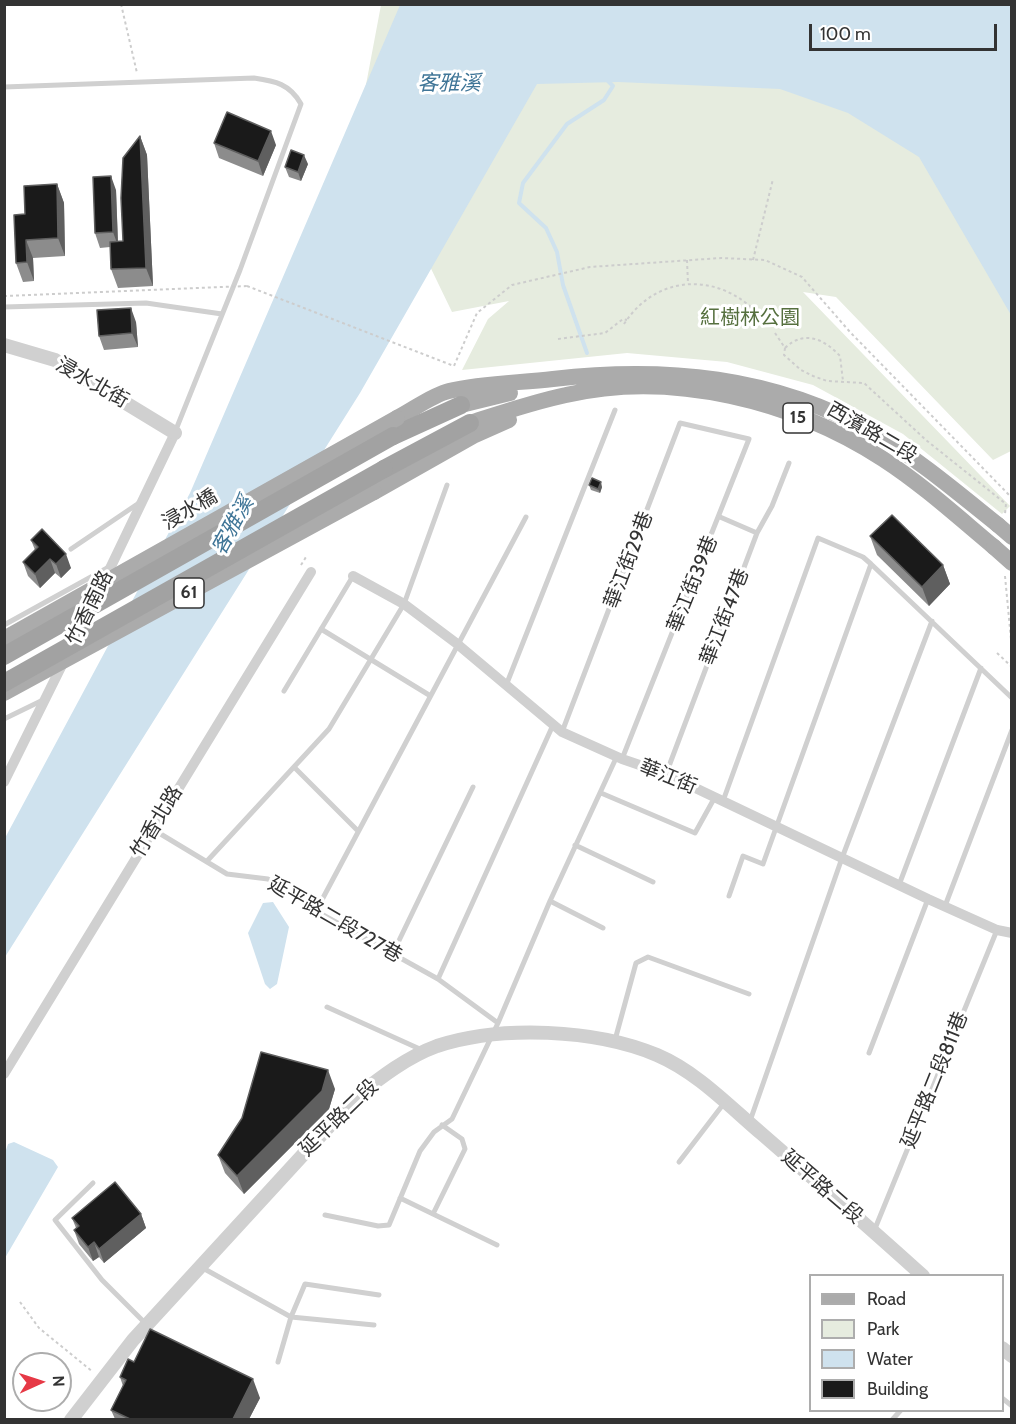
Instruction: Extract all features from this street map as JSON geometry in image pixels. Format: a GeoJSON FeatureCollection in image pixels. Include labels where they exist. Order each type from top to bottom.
{"type":"FeatureCollection","features":[{"type":"Feature","properties":{"kind":"highway","name":"61"},"geometry":{"type":"LineString","coordinates":[[395,427],[461,405]]}},
{"type":"Feature","properties":{"kind":"highway","name":"61"},"geometry":{"type":"LineString","coordinates":[[4,683],[470,423]]}},
{"type":"Feature","properties":{"kind":"highway","name":"浸水橋"},"geometry":{"type":"LineString","coordinates":[[4,656],[395,427]]}},
{"type":"Feature","properties":{"kind":"main road","name":"西濱路二段"},"geometry":{"type":"LineString","coordinates":[[395,427],[448,391],[623,372],[706,377],[756,387],[810,404],[881,438],[1002,518]]}},
{"type":"Feature","properties":{"kind":"main road","name":"西濱路二段"},"geometry":{"type":"LineString","coordinates":[[461,405],[569,377]]}},
{"type":"Feature","properties":{"kind":"main road","name":"西濱路二段"},"geometry":{"type":"LineString","coordinates":[[470,423],[567,394],[634,387],[713,392],[750,401],[814,423],[882,458],[919,485],[1011,563]]}},
{"type":"Feature","properties":{"kind":"main road","name":"西濱路二段"},"geometry":{"type":"LineString","coordinates":[[4,693],[473,436],[567,394]]}},
{"type":"Feature","properties":{"kind":"main road","name":"浸水橋"},"geometry":{"type":"LineString","coordinates":[[4,639],[395,427]]}},
{"type":"Feature","properties":{"kind":"main road","name":"15"},"geometry":{"type":"LineString","coordinates":[[1002,518],[1011,537]]}},
{"type":"Feature","properties":{"kind":"street","name":"浸水北街"},"geometry":{"type":"LineString","coordinates":[[4,345],[55,360],[175,433]]}},
{"type":"Feature","properties":{"kind":"street","name":"竹香南路"},"geometry":{"type":"LineString","coordinates":[[4,782],[175,433]]}},
{"type":"Feature","properties":{"kind":"street","name":"竹香北路"},"geometry":{"type":"LineString","coordinates":[[4,1074],[311,572]]}},
{"type":"Feature","properties":{"kind":"street","name":"華江街"},"geometry":{"type":"LineString","coordinates":[[353,576],[404,604],[507,683],[558,728],[620,758],[666,774],[928,899],[997,930],[1011,933]]}},
{"type":"Feature","properties":{"kind":"street","name":"延平路二段"},"geometry":{"type":"LineString","coordinates":[[71,1419],[147,1325],[356,1096],[388,1072],[436,1047],[497,1029],[562,1034],[615,1042],[658,1056],[704,1084],[922,1274]]}},
{"type":"Feature","properties":{"kind":"lane"},"geometry":{"type":"LineString","coordinates":[[4,87],[254,78],[275,81],[289,88],[301,104],[175,433]]}},
{"type":"Feature","properties":{"kind":"lane"},"geometry":{"type":"LineString","coordinates":[[4,307],[146,303],[222,314]]}},
{"type":"Feature","properties":{"kind":"lane"},"geometry":{"type":"LineString","coordinates":[[507,683],[615,410]]}},
{"type":"Feature","properties":{"kind":"lane","name":"華江街29巷"},"geometry":{"type":"LineString","coordinates":[[558,728],[680,423],[718,432]]}},
{"type":"Feature","properties":{"kind":"lane","name":"華江街39巷"},"geometry":{"type":"LineString","coordinates":[[325,1215],[378,1226],[388,1225],[420,1152],[434,1132],[452,1119],[497,1029],[575,845],[620,758],[720,517],[749,439],[718,432]]}},
{"type":"Feature","properties":{"kind":"lane","name":"華江街47巷"},"geometry":{"type":"LineString","coordinates":[[666,774],[757,533],[772,506],[789,463]]}},
{"type":"Feature","properties":{"kind":"lane"},"geometry":{"type":"LineString","coordinates":[[208,860],[329,729],[404,604],[447,485]]}},
{"type":"Feature","properties":{"kind":"lane"},"geometry":{"type":"LineString","coordinates":[[71,549],[142,501]]}},
{"type":"Feature","properties":{"kind":"lane"},"geometry":{"type":"LineString","coordinates":[[720,517],[757,533]]}},
{"type":"Feature","properties":{"kind":"lane"},"geometry":{"type":"LineString","coordinates":[[316,911],[456,643],[525,518]]}},
{"type":"Feature","properties":{"kind":"lane"},"geometry":{"type":"LineString","coordinates":[[601,792],[695,833],[719,799],[818,538],[863,557],[1011,698]]}},
{"type":"Feature","properties":{"kind":"lane"},"geometry":{"type":"LineString","coordinates":[[729,897],[743,856],[763,864],[871,564]]}},
{"type":"Feature","properties":{"kind":"lane"},"geometry":{"type":"LineString","coordinates":[[4,625],[111,566]]}},
{"type":"Feature","properties":{"kind":"lane"},"geometry":{"type":"LineString","coordinates":[[284,691],[353,576]]}},
{"type":"Feature","properties":{"kind":"lane"},"geometry":{"type":"LineString","coordinates":[[749,1124],[842,858],[932,621]]}},
{"type":"Feature","properties":{"kind":"lane"},"geometry":{"type":"LineString","coordinates":[[321,628],[429,695]]}},
{"type":"Feature","properties":{"kind":"lane"},"geometry":{"type":"LineString","coordinates":[[900,885],[981,668]]}},
{"type":"Feature","properties":{"kind":"lane"},"geometry":{"type":"LineString","coordinates":[[4,719],[46,699]]}},
{"type":"Feature","properties":{"kind":"lane"},"geometry":{"type":"LineString","coordinates":[[438,979],[558,728]]}},
{"type":"Feature","properties":{"kind":"lane"},"geometry":{"type":"LineString","coordinates":[[945,906],[1011,730]]}},
{"type":"Feature","properties":{"kind":"lane"},"geometry":{"type":"LineString","coordinates":[[294,767],[358,831]]}},
{"type":"Feature","properties":{"kind":"lane"},"geometry":{"type":"LineString","coordinates":[[393,953],[473,787]]}},
{"type":"Feature","properties":{"kind":"lane","name":"延平路二段727巷"},"geometry":{"type":"LineString","coordinates":[[152,829],[208,860],[227,874],[268,879],[316,911],[438,979],[497,1029]]}},
{"type":"Feature","properties":{"kind":"lane"},"geometry":{"type":"LineString","coordinates":[[575,845],[653,882]]}},
{"type":"Feature","properties":{"kind":"lane"},"geometry":{"type":"LineString","coordinates":[[870,1053],[928,899]]}},
{"type":"Feature","properties":{"kind":"lane"},"geometry":{"type":"LineString","coordinates":[[550,901],[603,928]]}},
{"type":"Feature","properties":{"kind":"lane","name":"延平路二段811巷"},"geometry":{"type":"LineString","coordinates":[[874,1231],[997,930]]}},
{"type":"Feature","properties":{"kind":"lane"},"geometry":{"type":"LineString","coordinates":[[615,1042],[636,963],[648,957],[749,994]]}},
{"type":"Feature","properties":{"kind":"lane"},"geometry":{"type":"LineString","coordinates":[[327,1007],[426,1052]]}},
{"type":"Feature","properties":{"kind":"lane"},"geometry":{"type":"LineString","coordinates":[[679,1162],[724,1102]]}},
{"type":"Feature","properties":{"kind":"lane"},"geometry":{"type":"LineString","coordinates":[[433,1214],[465,1149],[462,1139],[442,1125]]}},
{"type":"Feature","properties":{"kind":"lane"},"geometry":{"type":"LineString","coordinates":[[93,1183],[55,1220],[102,1280],[147,1325]]}},
{"type":"Feature","properties":{"kind":"lane"},"geometry":{"type":"LineString","coordinates":[[400,1198],[497,1245]]}},
{"type":"Feature","properties":{"kind":"lane"},"geometry":{"type":"LineString","coordinates":[[200,1266],[291,1317],[374,1325]]}},
{"type":"Feature","properties":{"kind":"lane"},"geometry":{"type":"LineString","coordinates":[[278,1362],[291,1317],[305,1284],[379,1295]]}},
{"type":"Feature","properties":{"kind":"path"},"geometry":{"type":"LineString","coordinates":[[121,4],[139,82]]}},
{"type":"Feature","properties":{"kind":"path"},"geometry":{"type":"LineString","coordinates":[[753,260],[773,179]]}},
{"type":"Feature","properties":{"kind":"path"},"geometry":{"type":"LineString","coordinates":[[687,260],[688,284]]}},
{"type":"Feature","properties":{"kind":"path"},"geometry":{"type":"LineString","coordinates":[[4,296],[247,286],[454,366],[477,313],[512,285],[590,267],[687,260],[765,260],[802,277],[850,332],[1011,498]]}},
{"type":"Feature","properties":{"kind":"path"},"geometry":{"type":"LineString","coordinates":[[624,324],[652,296],[670,287],[688,284],[729,290],[748,303],[768,327]]}},
{"type":"Feature","properties":{"kind":"path"},"geometry":{"type":"LineString","coordinates":[[558,339],[605,333],[622,319],[627,320]]}},
{"type":"Feature","properties":{"kind":"path"},"geometry":{"type":"LineString","coordinates":[[785,348],[802,339],[813,337],[823,340],[840,356],[843,381]]}},
{"type":"Feature","properties":{"kind":"path"},"geometry":{"type":"LineString","coordinates":[[1002,518],[1011,512]]}},
{"type":"Feature","properties":{"kind":"path"},"geometry":{"type":"LineString","coordinates":[[997,653],[1011,667]]}},
{"type":"Feature","properties":{"kind":"path"},"geometry":{"type":"LineString","coordinates":[[20,1302],[39,1328],[102,1380]]}},
{"type":"Feature","properties":{"kind":"green space","name":"紅樹林公園"},"geometry":{"type":"Polygon","coordinates":[[[381,5],[1011,5],[1011,451],[993,460],[836,297],[803,292],[1010,506],[1002,514],[903,434],[813,385],[727,362],[627,353],[462,370],[488,319],[509,301],[452,312],[408,221],[365,90],[381,5]]]}},
{"type":"Feature","properties":{"kind":"water","name":"客雅溪"},"geometry":{"type":"Polygon","coordinates":[[[400,5],[1011,5],[1011,315],[919,157],[848,113],[780,89],[618,82],[537,84],[360,393],[5,957],[5,838],[190,493],[400,5]]]}},
{"type":"Feature","properties":{"kind":"water"},"geometry":{"type":"Polygon","coordinates":[[[273,902],[289,927],[277,984],[270,989],[265,984],[248,933],[263,903],[273,902]]]}},
{"type":"Feature","properties":{"kind":"water"},"geometry":{"type":"Polygon","coordinates":[[[14,1142],[53,1160],[58,1167],[5,1258],[5,1153],[8,1144],[14,1142]]]}},
{"type":"Feature","properties":{"kind":"building"},"geometry":{"type":"Polygon","coordinates":[[[227,112],[271,131],[258,161],[214,143],[227,112]]]}},
{"type":"Feature","properties":{"kind":"building"},"geometry":{"type":"Polygon","coordinates":[[[140,136],[146,268],[111,269],[110,242],[123,241],[121,198],[123,158],[140,136]]]}},
{"type":"Feature","properties":{"kind":"building"},"geometry":{"type":"Polygon","coordinates":[[[291,150],[304,155],[298,172],[285,167],[291,150]]]}},
{"type":"Feature","properties":{"kind":"building"},"geometry":{"type":"Polygon","coordinates":[[[111,176],[113,232],[95,233],[93,177],[111,176]]]}},
{"type":"Feature","properties":{"kind":"building"},"geometry":{"type":"Polygon","coordinates":[[[57,184],[58,238],[26,240],[27,262],[16,263],[14,215],[25,214],[24,186],[57,184]]]}},
{"type":"Feature","properties":{"kind":"building"},"geometry":{"type":"Polygon","coordinates":[[[131,308],[132,333],[99,336],[97,310],[131,308]]]}},
{"type":"Feature","properties":{"kind":"building"},"geometry":{"type":"Polygon","coordinates":[[[592,478],[601,482],[598,489],[589,485],[592,478]]]}},
{"type":"Feature","properties":{"kind":"building"},"geometry":{"type":"Polygon","coordinates":[[[892,515],[943,565],[922,587],[870,536],[892,515]]]}},
{"type":"Feature","properties":{"kind":"building"},"geometry":{"type":"Polygon","coordinates":[[[42,529],[66,554],[56,564],[50,559],[35,574],[23,562],[38,547],[31,540],[42,529]]]}},
{"type":"Feature","properties":{"kind":"building"},"geometry":{"type":"Polygon","coordinates":[[[261,1052],[328,1070],[322,1091],[237,1176],[218,1155],[242,1118],[261,1052]]]}},
{"type":"Feature","properties":{"kind":"building"},"geometry":{"type":"Polygon","coordinates":[[[115,1182],[141,1214],[99,1249],[94,1242],[88,1247],[74,1230],[79,1226],[72,1218],[115,1182]]]}},
{"type":"Feature","properties":{"kind":"building"},"geometry":{"type":"Polygon","coordinates":[[[150,1329],[253,1379],[233,1419],[130,1419],[111,1410],[126,1380],[120,1377],[128,1359],[134,1362],[150,1329]]]}},
{"type":"Feature","properties":{"kind":"waterway"},"geometry":{"type":"LineString","coordinates":[[587,353],[563,285],[557,252],[546,228],[519,203],[523,183],[567,124],[604,100],[613,86],[608,81]]}}]}
